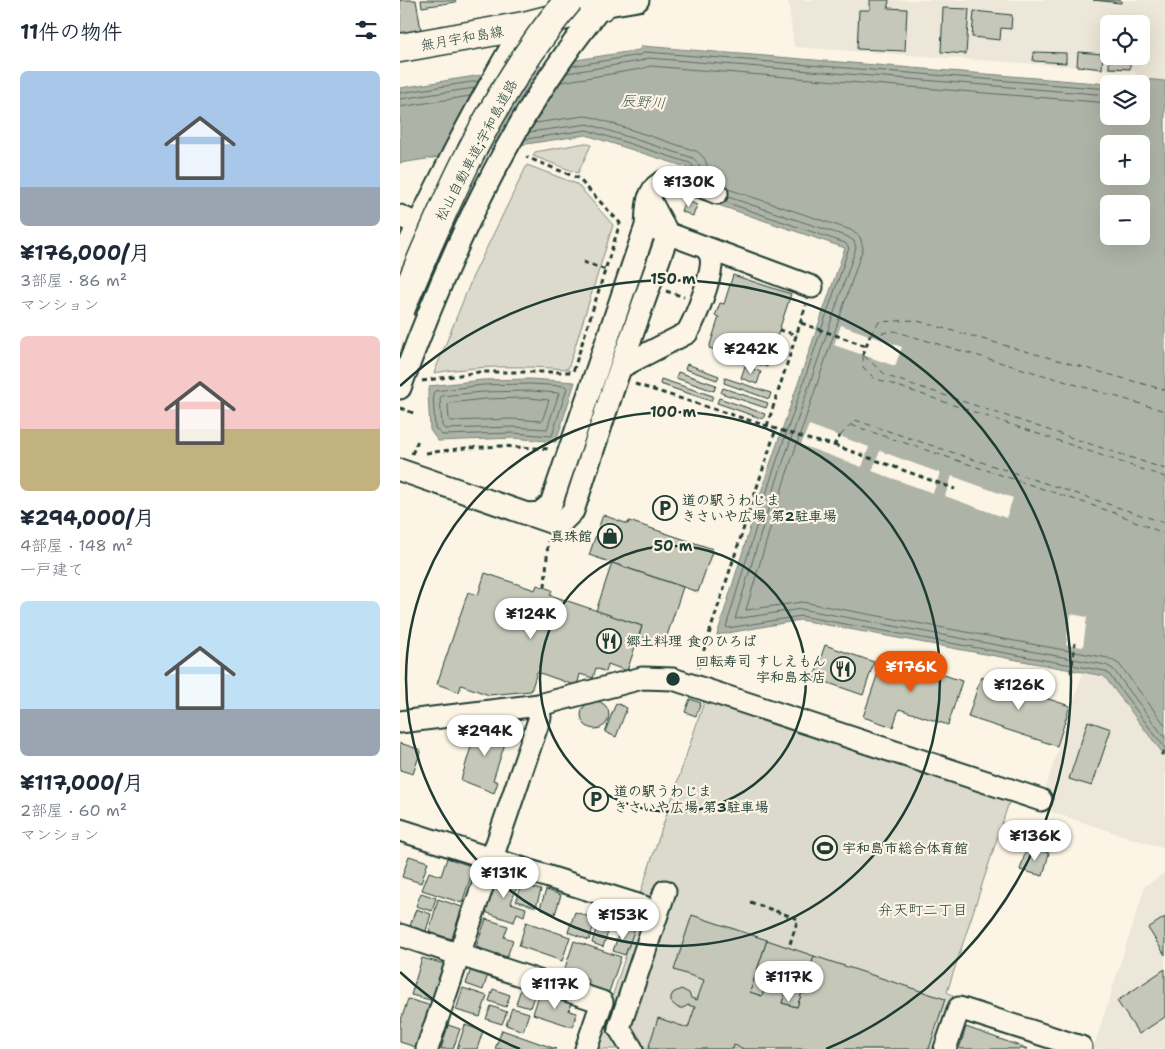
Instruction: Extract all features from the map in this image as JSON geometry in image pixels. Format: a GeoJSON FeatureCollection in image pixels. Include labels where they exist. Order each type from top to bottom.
{"type":"FeatureCollection","features":[{"type":"Feature","properties":{"kind":"main road"},"geometry":{"type":"LineString","coordinates":[[524,26],[542,0]]}},
{"type":"Feature","properties":{"kind":"main road","name":"松山自動車道;宇和島道路"},"geometry":{"type":"LineString","coordinates":[[400,310],[431,235],[484,129],[508,86],[569,0]]}},
{"type":"Feature","properties":{"kind":"main road","name":"無月宇和島線"},"geometry":{"type":"LineString","coordinates":[[400,48],[524,26],[605,3]]}},
{"type":"Feature","properties":{"kind":"street"},"geometry":{"type":"LineString","coordinates":[[400,388],[425,320],[469,219],[505,150],[560,61],[605,3],[638,0]]}},
{"type":"Feature","properties":{"kind":"street"},"geometry":{"type":"LineString","coordinates":[[400,264],[409,220],[450,159],[496,72],[524,26]]}},
{"type":"Feature","properties":{"kind":"street"},"geometry":{"type":"LineString","coordinates":[[528,514],[540,513],[551,504],[646,226],[649,198],[652,191],[662,182],[682,180],[717,192]]}},
{"type":"Feature","properties":{"kind":"street"},"geometry":{"type":"LineString","coordinates":[[400,470],[553,523],[562,522],[573,511],[625,375],[668,234],[649,198]]}},
{"type":"Feature","properties":{"kind":"street"},"geometry":{"type":"LineString","coordinates":[[646,226],[812,287]]}},
{"type":"Feature","properties":{"kind":"street"},"geometry":{"type":"LineString","coordinates":[[625,375],[687,333],[693,324],[711,269],[711,257],[706,248]]}},
{"type":"Feature","properties":{"kind":"street"},"geometry":{"type":"LineString","coordinates":[[400,722],[539,705],[642,678],[673,679],[1041,800]]}},
{"type":"Feature","properties":{"kind":"street"},"geometry":{"type":"LineString","coordinates":[[427,1049],[540,717],[539,705]]}},
{"type":"Feature","properties":{"kind":"street"},"geometry":{"type":"LineString","coordinates":[[400,830],[644,908]]}},
{"type":"Feature","properties":{"kind":"street"},"geometry":{"type":"LineString","coordinates":[[632,1049],[619,1028],[665,892]]}},
{"type":"Feature","properties":{"kind":"street"},"geometry":{"type":"LineString","coordinates":[[400,935],[602,1002],[586,1049]]}},
{"type":"Feature","properties":{"kind":"street"},"geometry":{"type":"LineString","coordinates":[[945,1049],[959,1008],[1080,1047],[1080,1049]]}},
{"type":"Feature","properties":{"kind":"path"},"geometry":{"type":"LineString","coordinates":[[422,381],[478,372],[573,372],[620,223],[578,178],[526,157]]}},
{"type":"Feature","properties":{"kind":"path"},"geometry":{"type":"LineString","coordinates":[[767,426],[812,287]]}},
{"type":"Feature","properties":{"kind":"path"},"geometry":{"type":"LineString","coordinates":[[801,323],[866,346]]}},
{"type":"Feature","properties":{"kind":"path"},"geometry":{"type":"LineString","coordinates":[[779,330],[797,335]]}},
{"type":"Feature","properties":{"kind":"path"},"geometry":{"type":"LineString","coordinates":[[863,355],[870,335]]}},
{"type":"Feature","properties":{"kind":"path"},"geometry":{"type":"LineString","coordinates":[[625,375],[767,426],[834,445],[954,489]]}},
{"type":"Feature","properties":{"kind":"path"},"geometry":{"type":"LineString","coordinates":[[400,408],[416,414]]}},
{"type":"Feature","properties":{"kind":"path"},"geometry":{"type":"LineString","coordinates":[[693,686],[777,429]]}},
{"type":"Feature","properties":{"kind":"path"},"geometry":{"type":"LineString","coordinates":[[834,445],[840,436]]}},
{"type":"Feature","properties":{"kind":"path"},"geometry":{"type":"LineString","coordinates":[[426,452],[501,446],[569,451]]}},
{"type":"Feature","properties":{"kind":"path"},"geometry":{"type":"LineString","coordinates":[[545,587],[548,537]]}},
{"type":"Feature","properties":{"kind":"path"},"geometry":{"type":"LineString","coordinates":[[1071,673],[1074,643]]}},
{"type":"Feature","properties":{"kind":"path"},"geometry":{"type":"LineString","coordinates":[[1161,755],[1165,752]]}},
{"type":"Feature","properties":{"kind":"path"},"geometry":{"type":"LineString","coordinates":[[750,902],[798,919],[789,947]]}},
{"type":"Feature","properties":{"kind":"shaded area"},"geometry":{"type":"Polygon","coordinates":[[[788,0],[1165,0],[1165,81],[1150,80],[1150,75],[1136,75],[1135,71],[794,47],[788,0]]]}},
{"type":"Feature","properties":{"kind":"shaded area"},"geometry":{"type":"Polygon","coordinates":[[[585,143],[591,145],[578,173],[533,156],[535,152],[585,143]]]}},
{"type":"Feature","properties":{"kind":"shaded area"},"geometry":{"type":"Polygon","coordinates":[[[527,165],[577,184],[613,225],[568,369],[501,367],[434,373],[473,276],[527,165]]]}},
{"type":"Feature","properties":{"kind":"shaded area"},"geometry":{"type":"Polygon","coordinates":[[[1083,672],[1104,676],[1165,756],[1165,846],[1162,848],[1039,808],[1083,672]]]}},
{"type":"Feature","properties":{"kind":"shaded area","name":"宇和島市総合体育館"},"geometry":{"type":"Polygon","coordinates":[[[705,699],[1010,799],[947,992],[953,996],[936,1049],[595,1049],[639,915],[639,897],[705,699]]]}},
{"type":"Feature","properties":{"kind":"shaded area"},"geometry":{"type":"Polygon","coordinates":[[[1165,873],[1165,1049],[1093,1049],[1145,886],[1165,873]]]}},
{"type":"Feature","properties":{"kind":"water","name":"辰野川"},"geometry":{"type":"Polygon","coordinates":[[[642,46],[1100,83],[1100,125],[1150,125],[1150,80],[1165,81],[1165,756],[1104,676],[800,620],[717,635],[766,476],[845,248],[680,192],[689,168],[586,135],[400,163],[400,88],[639,50],[642,46]]]}},
{"type":"Feature","properties":{"kind":"water"},"geometry":{"type":"Polygon","coordinates":[[[530,379],[575,382],[556,442],[513,438],[438,441],[430,430],[428,393],[430,386],[482,380],[530,379]]]}},
{"type":"Feature","properties":{"kind":"pier"},"geometry":{"type":"Polygon","coordinates":[[[841,325],[902,347],[895,366],[834,345],[841,325]]]}},
{"type":"Feature","properties":{"kind":"pier"},"geometry":{"type":"Polygon","coordinates":[[[809,425],[869,447],[862,467],[801,445],[809,425]]]}},
{"type":"Feature","properties":{"kind":"pier"},"geometry":{"type":"Polygon","coordinates":[[[880,451],[940,473],[933,493],[872,471],[880,451]]]}},
{"type":"Feature","properties":{"kind":"pier"},"geometry":{"type":"Polygon","coordinates":[[[952,476],[1013,498],[1006,518],[945,496],[952,476]]]}},
{"type":"Feature","properties":{"kind":"pier"},"geometry":{"type":"Polygon","coordinates":[[[1071,614],[1087,617],[1083,647],[1066,645],[1071,614]]]}},
{"type":"Feature","properties":{"kind":"building"},"geometry":{"type":"Polygon","coordinates":[[[400,0],[416,0],[421,30],[400,33],[400,0]]]}},
{"type":"Feature","properties":{"kind":"building"},"geometry":{"type":"Polygon","coordinates":[[[421,0],[455,0],[456,2],[422,7],[421,0]]]}},
{"type":"Feature","properties":{"kind":"building"},"geometry":{"type":"Polygon","coordinates":[[[870,0],[889,0],[888,8],[907,9],[905,51],[857,49],[859,10],[870,10],[870,0]]]}},
{"type":"Feature","properties":{"kind":"building"},"geometry":{"type":"Polygon","coordinates":[[[1093,0],[1121,0],[1121,3],[1093,0]]]}},
{"type":"Feature","properties":{"kind":"building"},"geometry":{"type":"Polygon","coordinates":[[[943,8],[969,9],[966,54],[941,52],[943,8]]]}},
{"type":"Feature","properties":{"kind":"building"},"geometry":{"type":"Polygon","coordinates":[[[974,11],[1012,15],[1011,29],[1001,28],[1000,40],[972,37],[974,11]]]}},
{"type":"Feature","properties":{"kind":"building"},"geometry":{"type":"Polygon","coordinates":[[[1034,52],[1066,53],[1066,63],[1033,61],[1034,52]]]}},
{"type":"Feature","properties":{"kind":"building"},"geometry":{"type":"Polygon","coordinates":[[[1078,52],[1100,54],[1102,69],[1077,66],[1078,52]]]}},
{"type":"Feature","properties":{"kind":"building"},"geometry":{"type":"Polygon","coordinates":[[[1109,65],[1130,65],[1130,69],[1109,68],[1109,65]]]}},
{"type":"Feature","properties":{"kind":"building"},"geometry":{"type":"Polygon","coordinates":[[[685,200],[697,205],[693,216],[681,211],[685,200]]]}},
{"type":"Feature","properties":{"kind":"building"},"geometry":{"type":"Polygon","coordinates":[[[733,275],[791,294],[767,367],[709,348],[719,317],[715,316],[720,303],[724,304],[733,275]]]}},
{"type":"Feature","properties":{"kind":"building"},"geometry":{"type":"Polygon","coordinates":[[[687,364],[719,376],[717,380],[685,369],[687,364]]]}},
{"type":"Feature","properties":{"kind":"building"},"geometry":{"type":"Polygon","coordinates":[[[745,366],[761,372],[757,384],[741,378],[745,366]]]}},
{"type":"Feature","properties":{"kind":"building"},"geometry":{"type":"Polygon","coordinates":[[[678,372],[716,385],[714,391],[676,378],[678,372]]]}},
{"type":"Feature","properties":{"kind":"building"},"geometry":{"type":"Polygon","coordinates":[[[725,378],[771,393],[769,399],[724,383],[725,378]]]}},
{"type":"Feature","properties":{"kind":"building"},"geometry":{"type":"Polygon","coordinates":[[[661,379],[713,396],[711,401],[660,384],[661,379]]]}},
{"type":"Feature","properties":{"kind":"building"},"geometry":{"type":"Polygon","coordinates":[[[723,388],[768,403],[766,408],[721,393],[723,388]]]}},
{"type":"Feature","properties":{"kind":"building"},"geometry":{"type":"Polygon","coordinates":[[[719,398],[765,414],[763,419],[717,403],[719,398]]]}},
{"type":"Feature","properties":{"kind":"building"},"geometry":{"type":"Polygon","coordinates":[[[603,515],[628,524],[629,521],[713,549],[698,592],[589,555],[603,515]]]}},
{"type":"Feature","properties":{"kind":"building"},"geometry":{"type":"Polygon","coordinates":[[[612,563],[683,587],[664,645],[639,636],[642,626],[596,611],[612,563]]]}},
{"type":"Feature","properties":{"kind":"building"},"geometry":{"type":"Polygon","coordinates":[[[485,573],[535,590],[537,585],[552,590],[550,595],[642,626],[627,671],[608,664],[606,672],[596,668],[593,678],[580,674],[577,686],[537,672],[531,691],[489,695],[461,685],[459,692],[437,684],[468,592],[478,595],[485,573]]]}},
{"type":"Feature","properties":{"kind":"building"},"geometry":{"type":"Polygon","coordinates":[[[825,645],[874,662],[863,695],[814,678],[825,645]]]}},
{"type":"Feature","properties":{"kind":"building"},"geometry":{"type":"Polygon","coordinates":[[[884,655],[962,681],[948,725],[899,709],[893,727],[863,717],[884,655]]]}},
{"type":"Feature","properties":{"kind":"building"},"geometry":{"type":"Polygon","coordinates":[[[981,677],[1070,706],[1057,746],[968,717],[981,677]]]}},
{"type":"Feature","properties":{"kind":"building"},"geometry":{"type":"Polygon","coordinates":[[[690,699],[701,703],[696,716],[685,712],[690,699]]]}},
{"type":"Feature","properties":{"kind":"building"},"geometry":{"type":"Polygon","coordinates":[[[595,701],[605,705],[609,715],[605,725],[595,729],[585,725],[581,715],[585,705],[595,701]]]}},
{"type":"Feature","properties":{"kind":"building"},"geometry":{"type":"Polygon","coordinates":[[[616,703],[627,708],[616,737],[605,732],[616,703]]]}},
{"type":"Feature","properties":{"kind":"building"},"geometry":{"type":"Polygon","coordinates":[[[1088,721],[1111,729],[1092,786],[1069,779],[1088,721]]]}},
{"type":"Feature","properties":{"kind":"building"},"geometry":{"type":"Polygon","coordinates":[[[504,726],[510,728],[493,780],[498,782],[494,793],[461,780],[476,730],[504,726]]]}},
{"type":"Feature","properties":{"kind":"building"},"geometry":{"type":"Polygon","coordinates":[[[400,743],[421,750],[413,774],[400,770],[400,743]]]}},
{"type":"Feature","properties":{"kind":"building"},"geometry":{"type":"Polygon","coordinates":[[[1027,847],[1049,853],[1043,876],[1020,870],[1027,847]]]}},
{"type":"Feature","properties":{"kind":"building"},"geometry":{"type":"Polygon","coordinates":[[[409,856],[428,862],[421,883],[402,877],[409,856]]]}},
{"type":"Feature","properties":{"kind":"building"},"geometry":{"type":"Polygon","coordinates":[[[447,858],[474,867],[462,903],[422,890],[429,872],[441,876],[447,858]]]}},
{"type":"Feature","properties":{"kind":"building"},"geometry":{"type":"Polygon","coordinates":[[[498,874],[519,881],[511,903],[526,908],[524,916],[517,913],[514,922],[485,912],[498,874]]]}},
{"type":"Feature","properties":{"kind":"building"},"geometry":{"type":"Polygon","coordinates":[[[521,884],[541,890],[536,907],[516,901],[521,884]]]}},
{"type":"Feature","properties":{"kind":"building"},"geometry":{"type":"Polygon","coordinates":[[[546,890],[561,895],[555,914],[540,908],[546,890]]]}},
{"type":"Feature","properties":{"kind":"building"},"geometry":{"type":"Polygon","coordinates":[[[421,893],[436,898],[432,911],[416,906],[421,893]]]}},
{"type":"Feature","properties":{"kind":"building"},"geometry":{"type":"Polygon","coordinates":[[[438,899],[462,907],[452,939],[429,932],[438,899]]]}},
{"type":"Feature","properties":{"kind":"building"},"geometry":{"type":"Polygon","coordinates":[[[416,909],[431,914],[426,931],[410,926],[416,909]]]}},
{"type":"Feature","properties":{"kind":"building"},"geometry":{"type":"Polygon","coordinates":[[[575,912],[596,919],[589,940],[568,932],[575,912]]]}},
{"type":"Feature","properties":{"kind":"building"},"geometry":{"type":"Polygon","coordinates":[[[692,915],[767,940],[750,992],[762,996],[768,977],[788,984],[782,1003],[797,1007],[814,956],[945,999],[929,1049],[744,1049],[734,1045],[733,1049],[648,1049],[658,1018],[688,1028],[695,1007],[688,1005],[678,1008],[671,1002],[671,997],[673,993],[681,989],[689,993],[691,998],[697,1000],[704,980],[674,970],[692,915]]]}},
{"type":"Feature","properties":{"kind":"building"},"geometry":{"type":"Polygon","coordinates":[[[1165,917],[1165,955],[1148,928],[1165,917]]]}},
{"type":"Feature","properties":{"kind":"building"},"geometry":{"type":"Polygon","coordinates":[[[486,919],[508,926],[504,937],[513,940],[507,957],[476,947],[486,919]]]}},
{"type":"Feature","properties":{"kind":"building"},"geometry":{"type":"Polygon","coordinates":[[[599,919],[611,923],[603,947],[592,943],[599,919]]]}},
{"type":"Feature","properties":{"kind":"building"},"geometry":{"type":"Polygon","coordinates":[[[526,922],[570,937],[562,961],[519,946],[526,922]]]}},
{"type":"Feature","properties":{"kind":"building"},"geometry":{"type":"Polygon","coordinates":[[[621,927],[634,931],[625,955],[613,951],[621,927]]]}},
{"type":"Feature","properties":{"kind":"building"},"geometry":{"type":"Polygon","coordinates":[[[767,940],[814,956],[797,1007],[782,1003],[788,984],[768,977],[762,996],[750,992],[767,940]]]}},
{"type":"Feature","properties":{"kind":"building"},"geometry":{"type":"Polygon","coordinates":[[[574,941],[621,957],[609,992],[588,985],[589,980],[564,971],[574,941]]]}},
{"type":"Feature","properties":{"kind":"building"},"geometry":{"type":"Polygon","coordinates":[[[422,958],[445,964],[434,1001],[411,995],[422,958]]]}},
{"type":"Feature","properties":{"kind":"building"},"geometry":{"type":"Polygon","coordinates":[[[471,969],[488,974],[483,990],[466,984],[471,969]]]}},
{"type":"Feature","properties":{"kind":"building"},"geometry":{"type":"Polygon","coordinates":[[[1165,969],[1165,1017],[1139,1034],[1117,1001],[1165,969]]]}},
{"type":"Feature","properties":{"kind":"building"},"geometry":{"type":"Polygon","coordinates":[[[522,985],[536,990],[530,1008],[516,1004],[522,985]]]}},
{"type":"Feature","properties":{"kind":"building"},"geometry":{"type":"Polygon","coordinates":[[[463,988],[487,996],[480,1017],[456,1010],[463,988]]]}},
{"type":"Feature","properties":{"kind":"building"},"geometry":{"type":"Polygon","coordinates":[[[493,989],[510,995],[506,1007],[489,1001],[493,989]]]}},
{"type":"Feature","properties":{"kind":"building"},"geometry":{"type":"Polygon","coordinates":[[[540,992],[571,1002],[569,1011],[577,1013],[573,1027],[533,1014],[540,992]]]}},
{"type":"Feature","properties":{"kind":"building"},"geometry":{"type":"Polygon","coordinates":[[[408,999],[432,1006],[419,1048],[400,1042],[400,1023],[408,999]]]}},
{"type":"Feature","properties":{"kind":"building"},"geometry":{"type":"Polygon","coordinates":[[[491,1006],[507,1012],[502,1024],[486,1019],[491,1006]]]}},
{"type":"Feature","properties":{"kind":"building"},"geometry":{"type":"Polygon","coordinates":[[[512,1008],[529,1013],[523,1031],[506,1025],[512,1008]]]}},
{"type":"Feature","properties":{"kind":"building"},"geometry":{"type":"Polygon","coordinates":[[[448,1025],[460,1029],[453,1049],[441,1049],[448,1025]]]}},
{"type":"Feature","properties":{"kind":"building"},"geometry":{"type":"Polygon","coordinates":[[[465,1025],[483,1031],[477,1049],[457,1049],[465,1025]]]}},
{"type":"Feature","properties":{"kind":"building"},"geometry":{"type":"Polygon","coordinates":[[[966,1027],[1028,1049],[959,1049],[966,1027]]]}},
{"type":"Feature","properties":{"kind":"building"},"geometry":{"type":"Polygon","coordinates":[[[502,1030],[556,1049],[495,1049],[502,1030]]]}},
{"type":"Feature","properties":{"kind":"ferry route"},"geometry":{"type":"LineString","coordinates":[[870,335],[879,322],[914,320],[1165,390]]}},
{"type":"Feature","properties":{"kind":"ferry route"},"geometry":{"type":"LineString","coordinates":[[871,335],[894,331],[1165,411]]}},
{"type":"Feature","properties":{"kind":"ferry route"},"geometry":{"type":"LineString","coordinates":[[863,355],[863,367],[874,378],[1165,477]]}},
{"type":"Feature","properties":{"kind":"ferry route"},"geometry":{"type":"LineString","coordinates":[[864,356],[887,376],[1165,469]]}},
{"type":"Feature","properties":{"kind":"ferry route"},"geometry":{"type":"LineString","coordinates":[[840,436],[855,420],[1165,523]]}},
{"type":"Feature","properties":{"kind":"ferry route"},"geometry":{"type":"LineString","coordinates":[[851,425],[1118,514],[1165,534]]}},
{"type":"Feature","properties":{"kind":"place","name":"道の駅うわじま きさいや広場 第2駐車場"},"geometry":{"type":"Point","coordinates":[665,508]}},
{"type":"Feature","properties":{"kind":"place","name":"真珠館"},"geometry":{"type":"Point","coordinates":[610,536]}},
{"type":"Feature","properties":{"kind":"place","name":"郷土料理 食のひろば"},"geometry":{"type":"Point","coordinates":[609,641]}},
{"type":"Feature","properties":{"kind":"place","name":"回転寿司 すしえもん 宇和島本店"},"geometry":{"type":"Point","coordinates":[843,669]}},
{"type":"Feature","properties":{"kind":"place","name":"道の駅うわじま きさいや広場 第3駐車場"},"geometry":{"type":"Point","coordinates":[596,799]}},
{"type":"Feature","properties":{"kind":"place","name":"宇和島市総合体育館"},"geometry":{"type":"Point","coordinates":[825,848]}},
{"type":"Feature","properties":{"kind":"district","name":"弁天町二丁目"},"geometry":{"type":"Point","coordinates":[923,910]}}]}
